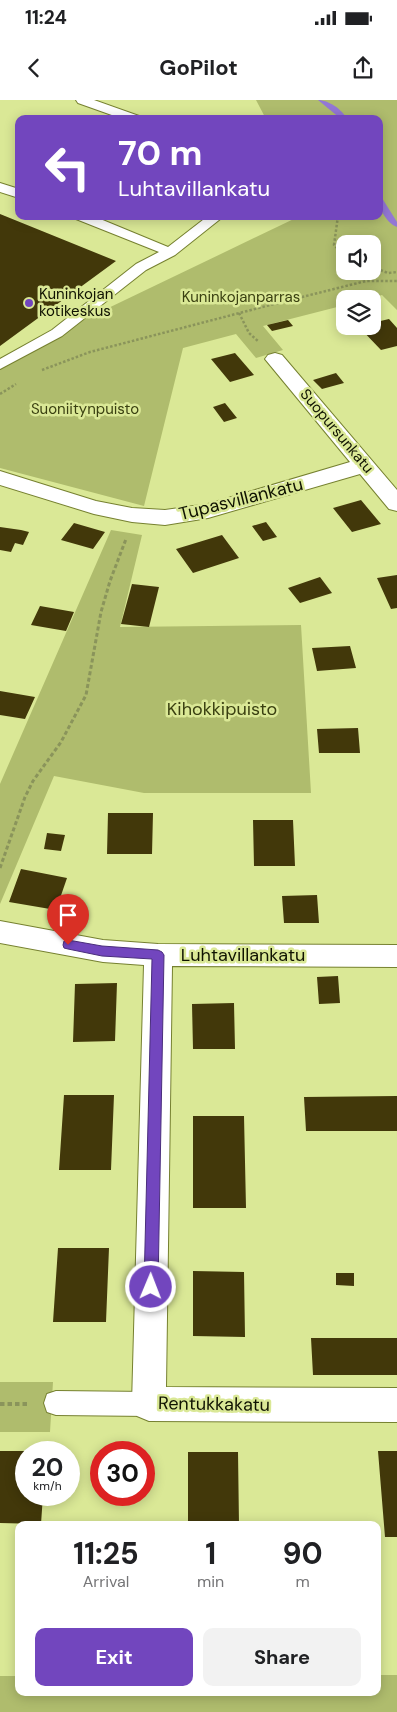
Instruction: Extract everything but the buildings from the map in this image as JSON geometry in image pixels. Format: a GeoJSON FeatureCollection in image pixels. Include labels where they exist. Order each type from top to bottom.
{"type":"FeatureCollection","features":[{"type":"Feature","properties":{"kind":"street","name":"Suopursunkatu"},"geometry":{"type":"LineString","coordinates":[[276,359],[397,504]]}},
{"type":"Feature","properties":{"kind":"street","name":"Tupasvillankatu"},"geometry":{"type":"LineString","coordinates":[[0,478],[90,505],[135,515],[153,517],[186,516],[235,504],[366,465]]}},
{"type":"Feature","properties":{"kind":"street","name":"Luhtavillankatu"},"geometry":{"type":"LineString","coordinates":[[0,932],[102,951],[158,955],[397,956]]}},
{"type":"Feature","properties":{"kind":"street","name":"Rentukkakatu"},"geometry":{"type":"LineString","coordinates":[[158,955],[149,1404],[397,1406]]}},
{"type":"Feature","properties":{"kind":"lane"},"geometry":{"type":"LineString","coordinates":[[82,100],[124,115]]}},
{"type":"Feature","properties":{"kind":"lane"},"geometry":{"type":"LineString","coordinates":[[0,187],[15,193]]}},
{"type":"Feature","properties":{"kind":"lane"},"geometry":{"type":"LineString","coordinates":[[91,220],[170,252]]}},
{"type":"Feature","properties":{"kind":"lane"},"geometry":{"type":"LineString","coordinates":[[0,365],[58,333],[141,267],[170,252],[212,220]]}},
{"type":"Feature","properties":{"kind":"lane"},"geometry":{"type":"LineString","coordinates":[[56,1403],[149,1404]]}},
{"type":"Feature","properties":{"kind":"path"},"geometry":{"type":"LineString","coordinates":[[336,247],[334,245],[337,220]]}},
{"type":"Feature","properties":{"kind":"path"},"geometry":{"type":"LineString","coordinates":[[381,270],[388,273],[397,272]]}},
{"type":"Feature","properties":{"kind":"path"},"geometry":{"type":"LineString","coordinates":[[35,374],[52,365],[90,352],[366,281],[397,281]]}},
{"type":"Feature","properties":{"kind":"path"},"geometry":{"type":"LineString","coordinates":[[239,314],[249,333],[276,359]]}},
{"type":"Feature","properties":{"kind":"path"},"geometry":{"type":"LineString","coordinates":[[0,394],[19,382]]}},
{"type":"Feature","properties":{"kind":"path"},"geometry":{"type":"LineString","coordinates":[[0,868],[25,797],[33,781],[61,742],[86,694],[101,612],[110,581],[135,515]]}},
{"type":"Feature","properties":{"kind":"green space","name":"Suoniitynpuisto"},"geometry":{"type":"Polygon","coordinates":[[[256,100],[397,100],[397,310],[381,295],[381,290],[336,290],[336,307],[263,326],[283,350],[256,358],[236,334],[183,348],[144,506],[0,468],[0,360],[292,220],[383,220],[383,115],[264,115],[256,100]]]}},
{"type":"Feature","properties":{"kind":"green space","name":"Kihokkipuisto"},"geometry":{"type":"Polygon","coordinates":[[[111,530],[142,535],[120,627],[301,625],[311,793],[144,793],[54,776],[0,904],[0,784],[111,530]]]}},
{"type":"Feature","properties":{"kind":"green space"},"geometry":{"type":"Polygon","coordinates":[[[0,1382],[53,1382],[50,1432],[0,1432],[0,1382]]]}},
{"type":"Feature","properties":{"kind":"green space"},"geometry":{"type":"Polygon","coordinates":[[[381,1675],[397,1675],[397,1712],[0,1712],[0,1676],[15,1676],[15,1696],[381,1696],[381,1675]]]}},
{"type":"Feature","properties":{"kind":"waterway"},"geometry":{"type":"LineString","coordinates":[[321,100],[342,115]]}},
{"type":"Feature","properties":{"kind":"waterway"},"geometry":{"type":"LineString","coordinates":[[383,205],[393,223],[397,225]]}},
{"type":"Feature","properties":{"kind":"place","name":"Kuninkojan kotikeskus"},"geometry":{"type":"Point","coordinates":[29,303]}},
{"type":"Feature","properties":{"kind":"route"},"geometry":{"type":"LineString","coordinates":[[68,945],[102,951],[158,955],[151,1287]]}},
{"type":"Feature","properties":{"kind":"park label","name":"Kuninkojanparras"},"geometry":{"type":"Point","coordinates":[241,297]}}]}
